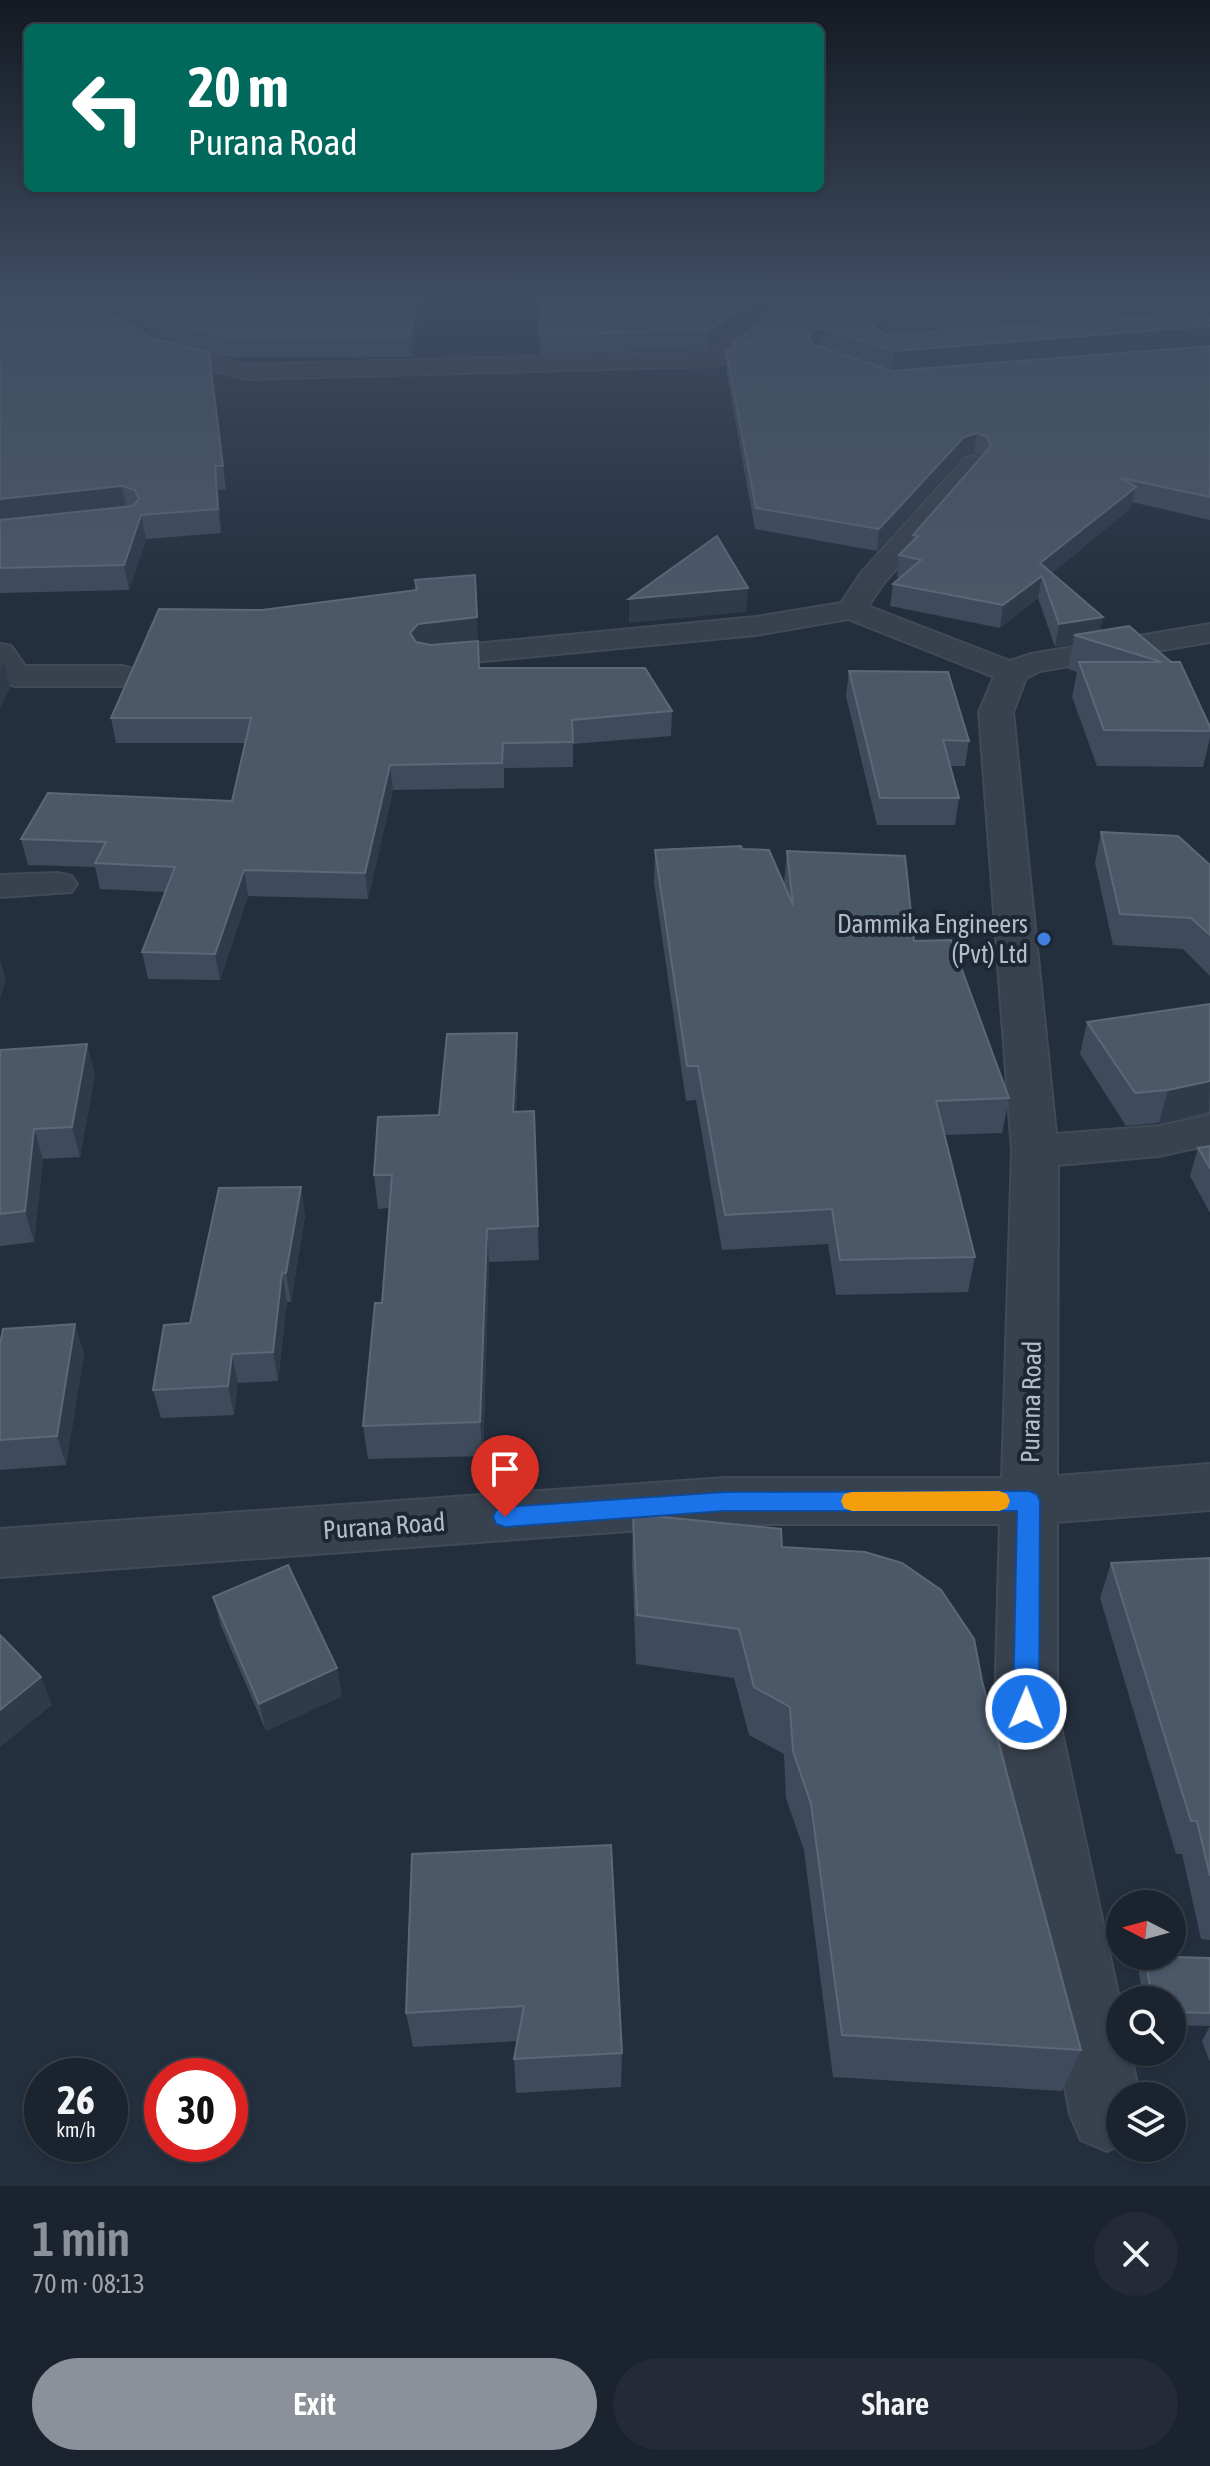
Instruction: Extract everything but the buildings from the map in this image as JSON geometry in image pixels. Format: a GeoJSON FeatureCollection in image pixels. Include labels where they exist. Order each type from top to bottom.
{"type":"FeatureCollection","features":[{"type":"Feature","properties":{"kind":"street"},"geometry":{"type":"LineString","coordinates":[[851,610],[871,579],[973,464]]}},
{"type":"Feature","properties":{"kind":"street"},"geometry":{"type":"LineString","coordinates":[[431,657],[756,626],[851,610],[1012,673],[1031,663],[1210,633]]}},
{"type":"Feature","properties":{"kind":"street"},"geometry":{"type":"LineString","coordinates":[[0,653],[15,676],[122,676]]}},
{"type":"Feature","properties":{"kind":"street","name":"Purana Road"},"geometry":{"type":"LineString","coordinates":[[0,1553],[725,1501],[1029,1501],[1035,1151],[996,712],[1012,673]]}},
{"type":"Feature","properties":{"kind":"street"},"geometry":{"type":"LineString","coordinates":[[0,886],[58,884]]}},
{"type":"Feature","properties":{"kind":"street"},"geometry":{"type":"LineString","coordinates":[[1035,1151],[1159,1141],[1210,1130]]}},
{"type":"Feature","properties":{"kind":"street"},"geometry":{"type":"LineString","coordinates":[[1106,2109],[1026,1709],[1029,1501],[1210,1487]]}},
{"type":"Feature","properties":{"kind":"slow traffic"},"geometry":{"type":"LineString","coordinates":[[852,1501],[999,1501]]}},
{"type":"Feature","properties":{"kind":"place","name":"Dammika Engineers (Pvt) Ltd"},"geometry":{"type":"Point","coordinates":[1044,939]}},
{"type":"Feature","properties":{"kind":"route"},"geometry":{"type":"LineString","coordinates":[[505,1517],[725,1501],[1029,1501],[1026,1709]]}}]}
